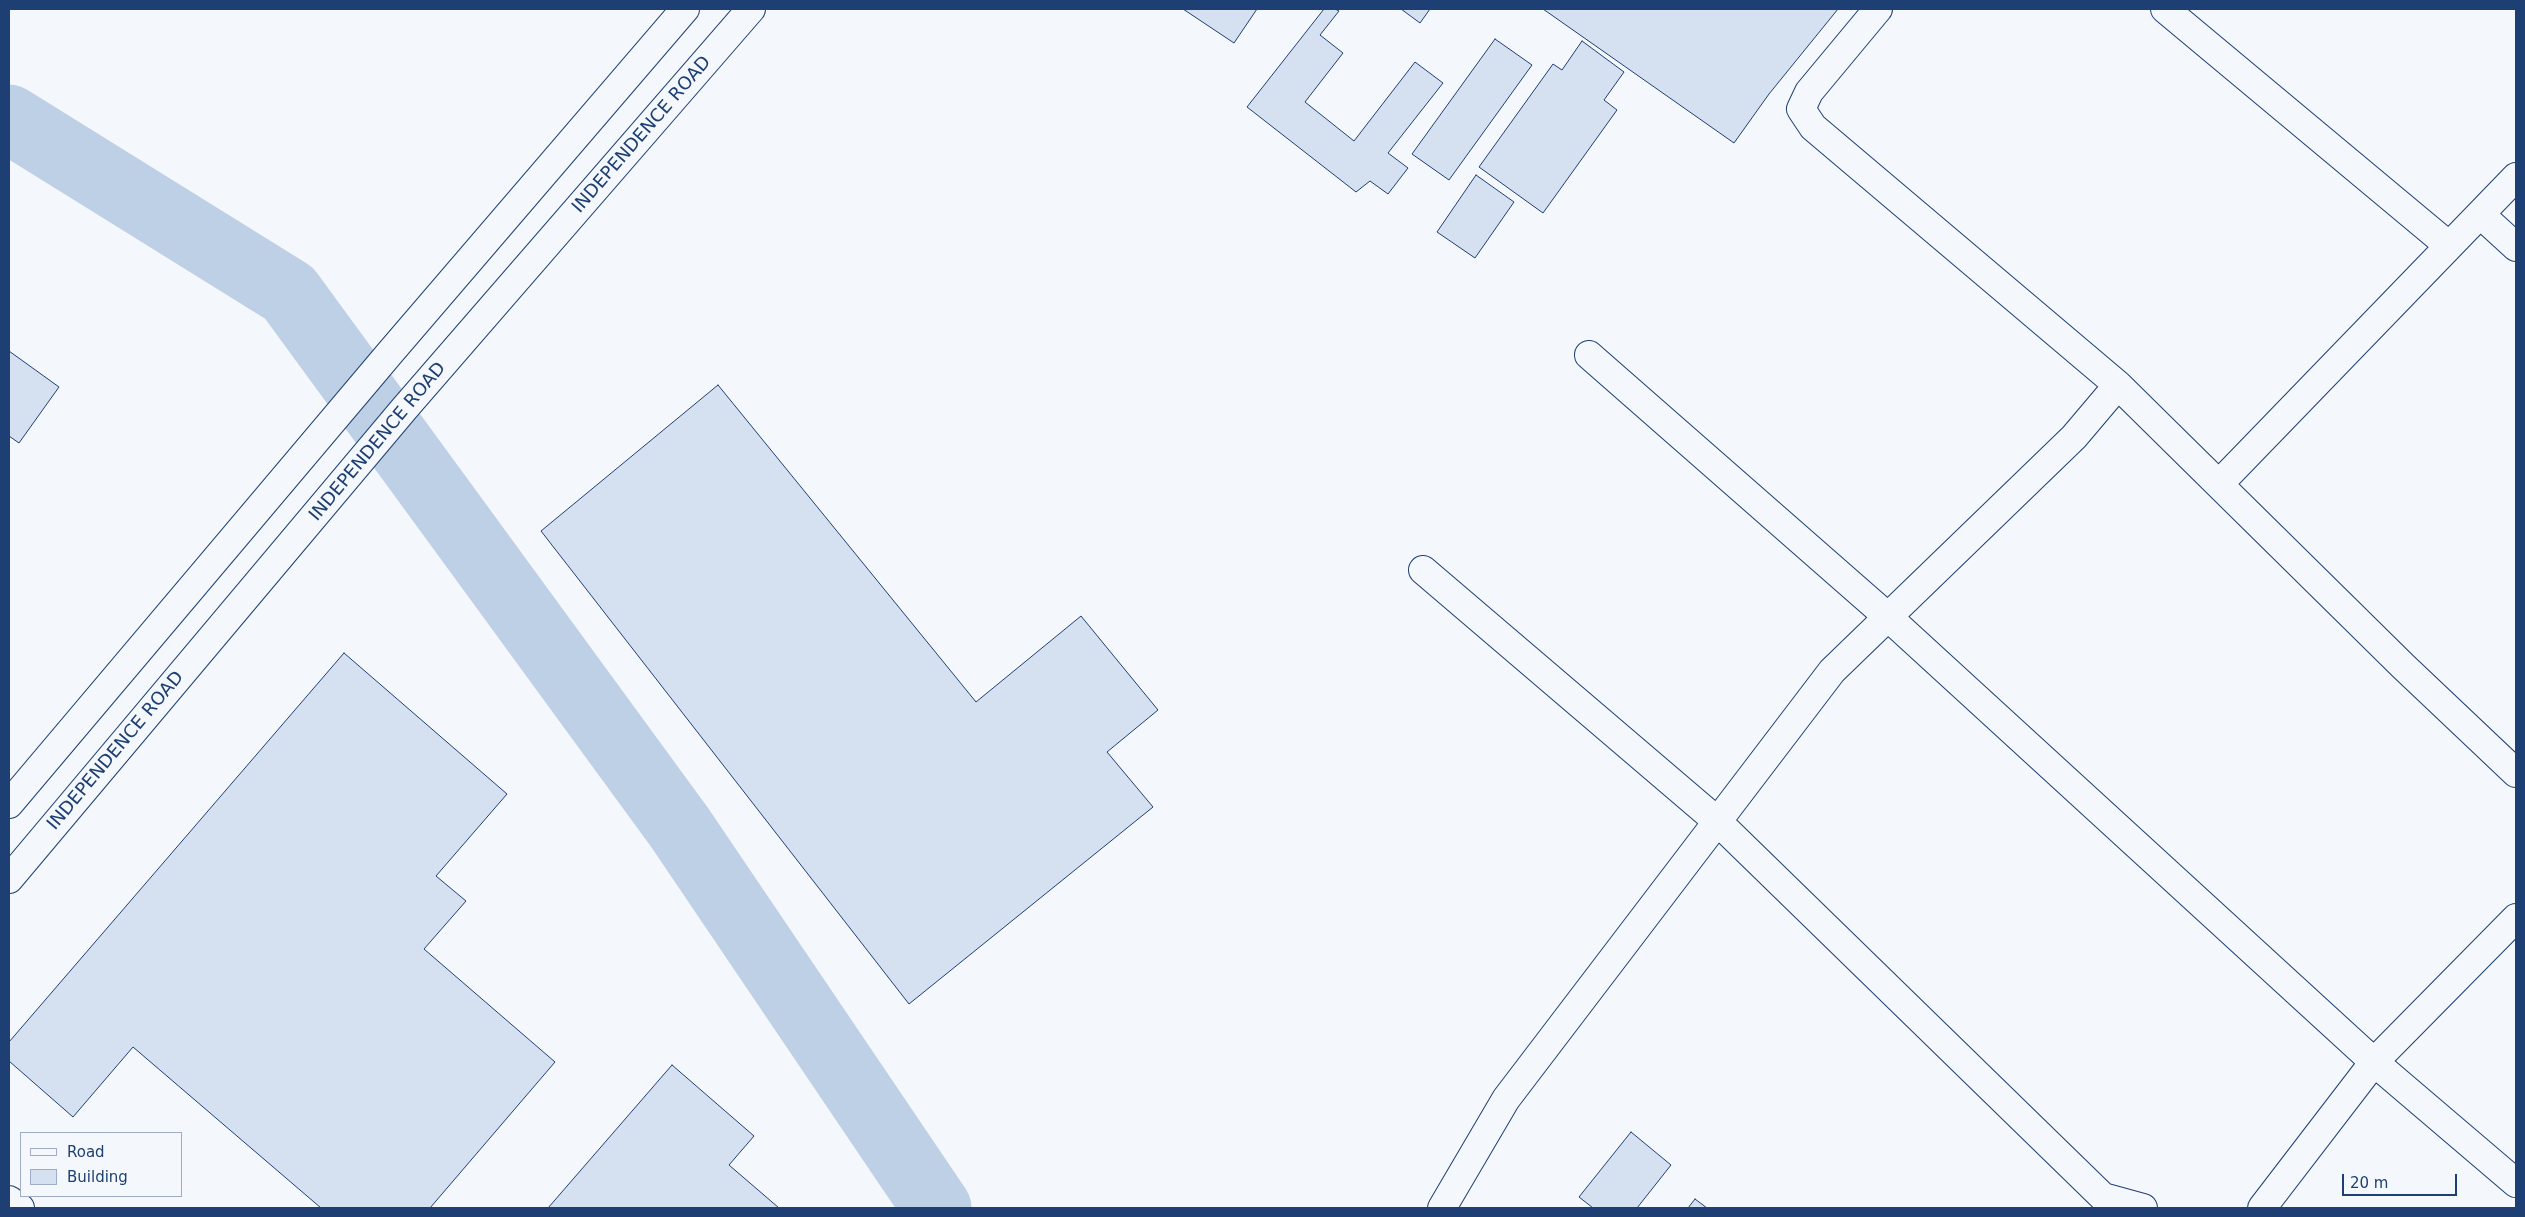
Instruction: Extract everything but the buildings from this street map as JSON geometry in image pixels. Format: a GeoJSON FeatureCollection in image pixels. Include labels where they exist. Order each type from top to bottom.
{"type":"FeatureCollection","features":[{"type":"Feature","properties":{"kind":"street"},"geometry":{"type":"LineString","coordinates":[[9,804],[274,489],[685,9]]}},
{"type":"Feature","properties":{"kind":"street","name":"INDEPENDENCE ROAD"},"geometry":{"type":"LineString","coordinates":[[9,879],[404,409],[751,9]]}},
{"type":"Feature","properties":{"kind":"street"},"geometry":{"type":"LineString","coordinates":[[1878,9],[1809,92],[1801,109],[1813,127],[2118,385],[2403,666],[2516,773]]}},
{"type":"Feature","properties":{"kind":"street"},"geometry":{"type":"LineString","coordinates":[[2165,9],[2448,245]]}},
{"type":"Feature","properties":{"kind":"street"},"geometry":{"type":"LineString","coordinates":[[2219,484],[2448,245],[2516,177]]}},
{"type":"Feature","properties":{"kind":"street"},"geometry":{"type":"LineString","coordinates":[[2481,214],[2516,247]]}},
{"type":"Feature","properties":{"kind":"street"},"geometry":{"type":"LineString","coordinates":[[1588,354],[1888,617],[2374,1062],[2516,1183]]}},
{"type":"Feature","properties":{"kind":"street"},"geometry":{"type":"LineString","coordinates":[[1442,1208],[1506,1099],[1832,671],[2074,437],[2118,385]]}},
{"type":"Feature","properties":{"kind":"street"},"geometry":{"type":"LineString","coordinates":[[1423,570],[1717,821],[2094,1202],[2143,1208]]}},
{"type":"Feature","properties":{"kind":"street"},"geometry":{"type":"LineString","coordinates":[[2262,1208],[2374,1062],[2516,918]]}},
{"type":"Feature","properties":{"kind":"street"},"geometry":{"type":"LineString","coordinates":[[9,1200],[20,1208]]}},
{"type":"Feature","properties":{"kind":"waterway"},"geometry":{"type":"LineString","coordinates":[[9,119],[289,293],[680,828],[937,1208]]}}]}
